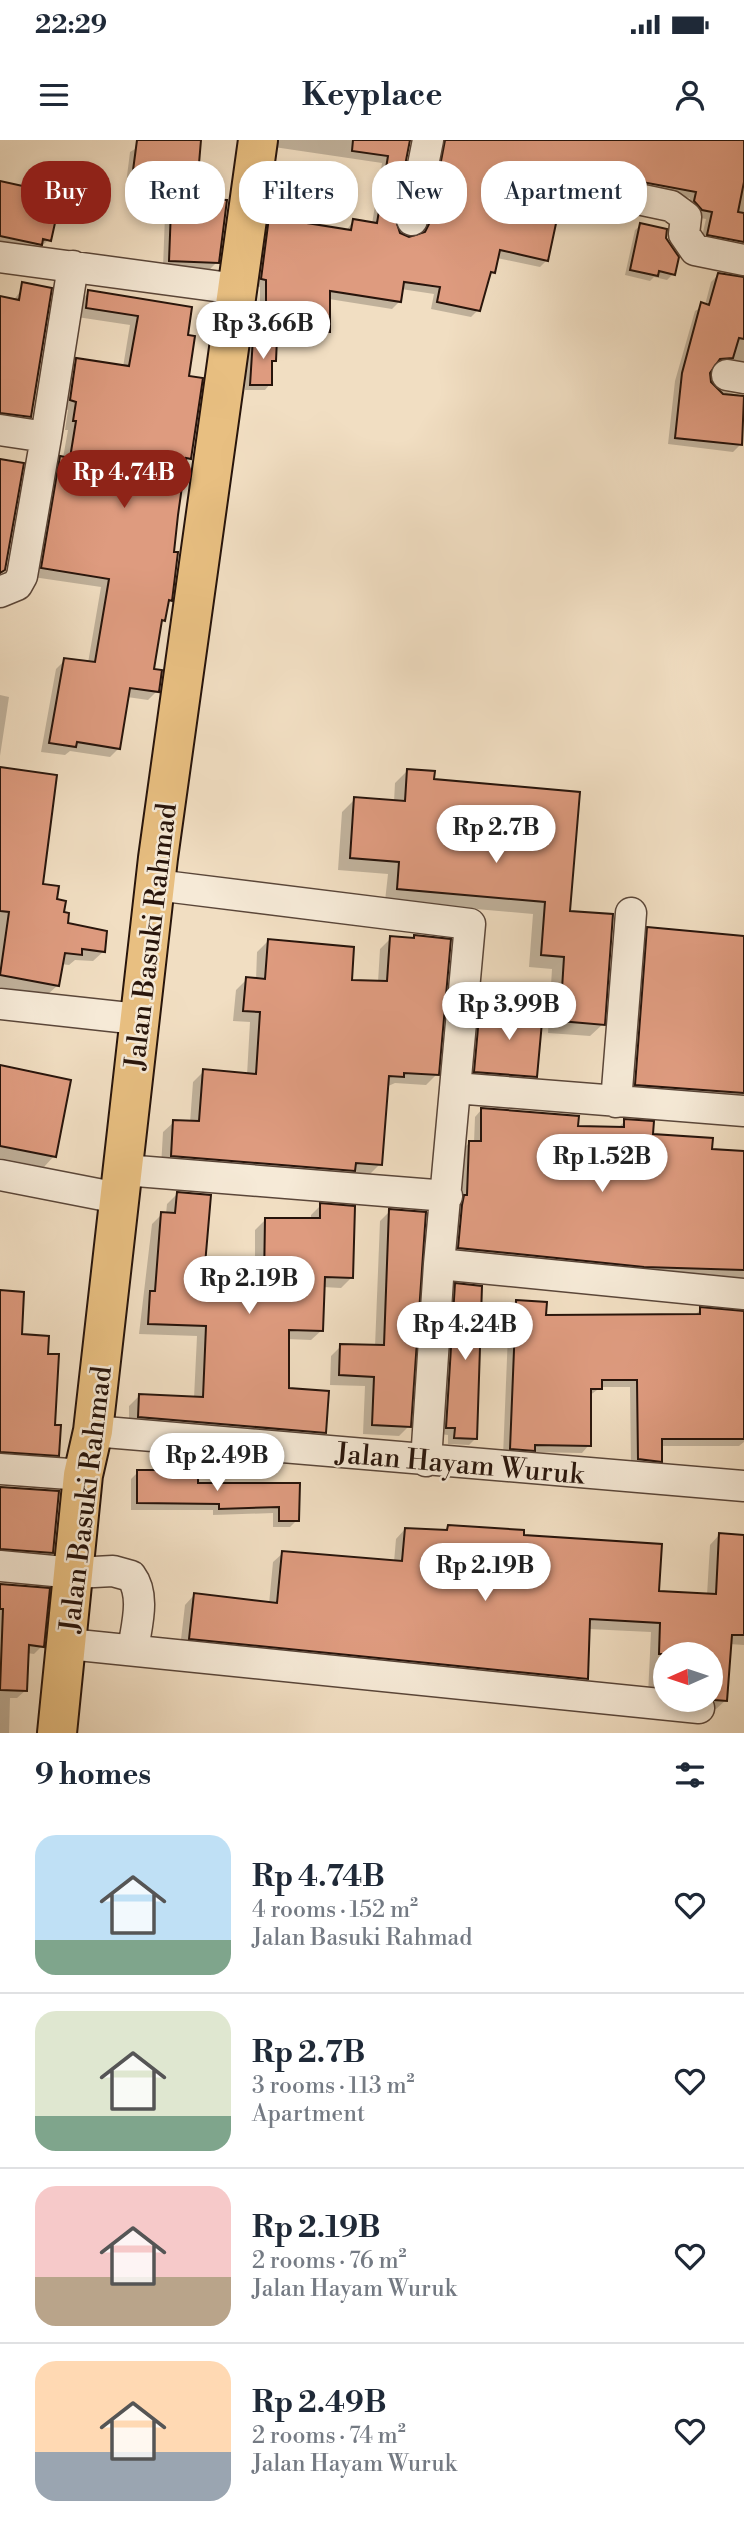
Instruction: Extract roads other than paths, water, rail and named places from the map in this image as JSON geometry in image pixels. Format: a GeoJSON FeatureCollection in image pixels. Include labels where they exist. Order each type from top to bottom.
{"type":"FeatureCollection","features":[{"type":"Feature","properties":{"kind":"main road","name":"Jalan Basuki Rahmad"},"geometry":{"type":"LineString","coordinates":[[57,1733],[83,1645],[75,1573],[83,1475],[93,1431],[138,1019],[258,140]]}},
{"type":"Feature","properties":{"kind":"street"},"geometry":{"type":"LineString","coordinates":[[424,161],[428,140]]}},
{"type":"Feature","properties":{"kind":"street"},"geometry":{"type":"LineString","coordinates":[[647,201],[671,206],[686,217],[684,234],[695,250],[744,260]]}},
{"type":"Feature","properties":{"kind":"street"},"geometry":{"type":"LineString","coordinates":[[0,257],[237,289]]}},
{"type":"Feature","properties":{"kind":"street"},"geometry":{"type":"LineString","coordinates":[[0,592],[17,585],[22,576],[73,266]]}},
{"type":"Feature","properties":{"kind":"street"},"geometry":{"type":"LineString","coordinates":[[0,430],[46,437]]}},
{"type":"Feature","properties":{"kind":"street"},"geometry":{"type":"LineString","coordinates":[[156,885],[470,924],[439,1264],[426,1461]]}},
{"type":"Feature","properties":{"kind":"street"},"geometry":{"type":"LineString","coordinates":[[616,1102],[631,913]]}},
{"type":"Feature","properties":{"kind":"street"},"geometry":{"type":"LineString","coordinates":[[0,1004],[138,1019]]}},
{"type":"Feature","properties":{"kind":"street"},"geometry":{"type":"LineString","coordinates":[[455,1088],[744,1111]]}},
{"type":"Feature","properties":{"kind":"street"},"geometry":{"type":"LineString","coordinates":[[0,1175],[121,1184],[446,1196]]}},
{"type":"Feature","properties":{"kind":"street"},"geometry":{"type":"LineString","coordinates":[[439,1264],[744,1294]]}},
{"type":"Feature","properties":{"kind":"street","name":"Jalan Hayam Wuruk"},"geometry":{"type":"LineString","coordinates":[[93,1431],[744,1486]]}},
{"type":"Feature","properties":{"kind":"street"},"geometry":{"type":"LineString","coordinates":[[0,1469],[83,1475]]}},
{"type":"Feature","properties":{"kind":"street"},"geometry":{"type":"LineString","coordinates":[[0,1566],[75,1573],[113,1571],[131,1576],[138,1590],[139,1604],[133,1650]]}},
{"type":"Feature","properties":{"kind":"street"},"geometry":{"type":"LineString","coordinates":[[83,1645],[653,1703]]}}]}
